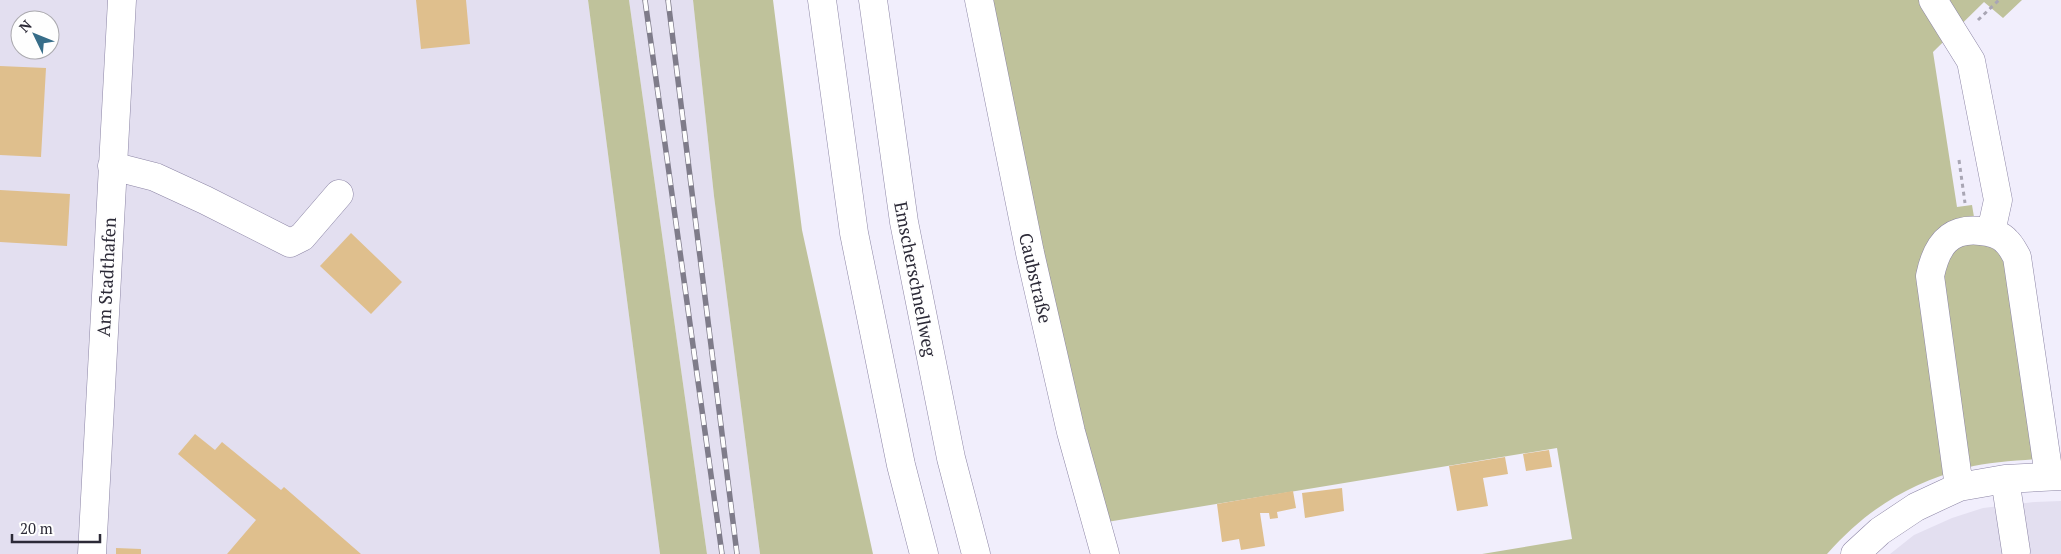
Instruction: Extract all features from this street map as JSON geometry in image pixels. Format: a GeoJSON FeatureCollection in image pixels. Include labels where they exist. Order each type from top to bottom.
{"type":"FeatureCollection","features":[{"type":"Feature","properties":{"kind":"main road","name":"Am Stadthafen"},"geometry":{"type":"LineString","coordinates":[[92,554],[122,0]]}},
{"type":"Feature","properties":{"kind":"main road"},"geometry":{"type":"LineString","coordinates":[[822,0],[854,233],[901,465],[924,554]]}},
{"type":"Feature","properties":{"kind":"main road","name":"Emscherschnellweg"},"geometry":{"type":"LineString","coordinates":[[873,0],[904,222],[951,458],[976,554]]}},
{"type":"Feature","properties":{"kind":"main road","name":"Caubstraße"},"geometry":{"type":"LineString","coordinates":[[979,0],[1030,254],[1071,432],[1104,554]]}},
{"type":"Feature","properties":{"kind":"main road"},"geometry":{"type":"LineString","coordinates":[[1933,0],[1971,61],[1998,200],[1991,232]]}},
{"type":"Feature","properties":{"kind":"main road"},"geometry":{"type":"LineString","coordinates":[[112,166],[155,177],[290,243],[302,237],[340,194]]}},
{"type":"Feature","properties":{"kind":"main road"},"geometry":{"type":"LineString","coordinates":[[1855,554],[1880,531],[1916,507],[1959,487],[2004,479],[2055,476],[2017,257],[2006,240],[1991,232],[1970,230],[1947,239],[1934,256],[1930,276],[1959,487]]}},
{"type":"Feature","properties":{"kind":"main road"},"geometry":{"type":"LineString","coordinates":[[2004,479],[2016,551]]}},
{"type":"Feature","properties":{"kind":"shaded area"},"geometry":{"type":"Polygon","coordinates":[[[0,0],[588,0],[660,554],[0,554],[0,0]]]}},
{"type":"Feature","properties":{"kind":"shaded area"},"geometry":{"type":"Polygon","coordinates":[[[629,0],[693,0],[714,196],[760,554],[707,554],[629,0]]]}},
{"type":"Feature","properties":{"kind":"shaded area"},"geometry":{"type":"Polygon","coordinates":[[[2061,501],[2061,554],[1890,554],[1914,535],[1952,518],[1983,508],[2061,501]]]}},
{"type":"Feature","properties":{"kind":"green space"},"geometry":{"type":"Polygon","coordinates":[[[588,0],[629,0],[707,554],[660,554],[588,0]]]}},
{"type":"Feature","properties":{"kind":"green space"},"geometry":{"type":"Polygon","coordinates":[[[693,0],[773,0],[802,230],[873,554],[760,554],[714,196],[693,0]]]}},
{"type":"Feature","properties":{"kind":"green space"},"geometry":{"type":"Polygon","coordinates":[[[987,0],[2022,0],[2003,18],[1984,2],[1933,52],[1957,207],[1972,205],[1976,229],[2006,240],[2046,458],[1975,466],[1945,474],[1925,482],[1907,490],[1873,511],[1827,554],[1482,554],[1572,539],[1557,448],[1107,522],[1037,253],[987,0]]]}},
{"type":"Feature","properties":{"kind":"building"},"geometry":{"type":"Polygon","coordinates":[[[416,0],[466,0],[470,44],[421,49],[416,0]]]}},
{"type":"Feature","properties":{"kind":"building"},"geometry":{"type":"Polygon","coordinates":[[[0,66],[46,68],[41,157],[0,155],[0,66]]]}},
{"type":"Feature","properties":{"kind":"building"},"geometry":{"type":"Polygon","coordinates":[[[0,190],[70,194],[67,246],[0,242],[0,190]]]}},
{"type":"Feature","properties":{"kind":"building"},"geometry":{"type":"Polygon","coordinates":[[[351,233],[402,282],[371,314],[320,266],[351,233]]]}},
{"type":"Feature","properties":{"kind":"building"},"geometry":{"type":"Polygon","coordinates":[[[195,434],[215,450],[222,442],[281,490],[284,487],[361,554],[227,554],[256,520],[178,454],[195,434]]]}},
{"type":"Feature","properties":{"kind":"building"},"geometry":{"type":"Polygon","coordinates":[[[1549,450],[1552,467],[1526,471],[1523,454],[1549,450]]]}},
{"type":"Feature","properties":{"kind":"building"},"geometry":{"type":"Polygon","coordinates":[[[1505,457],[1508,474],[1483,478],[1488,506],[1457,511],[1449,466],[1505,457]]]}},
{"type":"Feature","properties":{"kind":"building"},"geometry":{"type":"Polygon","coordinates":[[[1342,488],[1344,511],[1305,518],[1302,493],[1342,488]]]}},
{"type":"Feature","properties":{"kind":"building"},"geometry":{"type":"Polygon","coordinates":[[[1293,491],[1296,508],[1277,512],[1278,518],[1270,519],[1269,513],[1260,513],[1265,546],[1241,550],[1239,539],[1222,542],[1217,504],[1293,491]]]}},
{"type":"Feature","properties":{"kind":"building"},"geometry":{"type":"Polygon","coordinates":[[[116,548],[141,549],[141,554],[116,554],[116,548]]]}},
{"type":"Feature","properties":{"kind":"railway"},"geometry":{"type":"LineString","coordinates":[[645,0],[722,554]]}},
{"type":"Feature","properties":{"kind":"railway"},"geometry":{"type":"LineString","coordinates":[[668,0],[737,554]]}}]}
